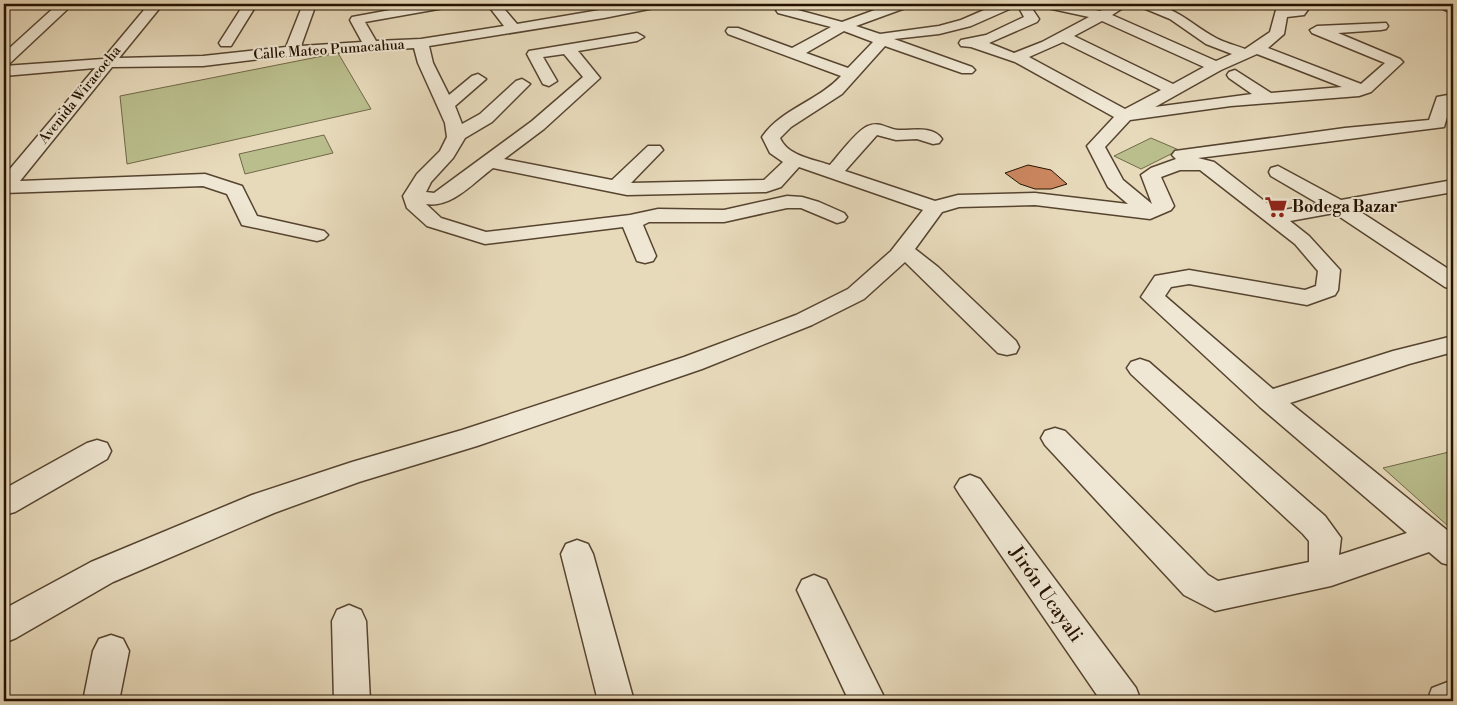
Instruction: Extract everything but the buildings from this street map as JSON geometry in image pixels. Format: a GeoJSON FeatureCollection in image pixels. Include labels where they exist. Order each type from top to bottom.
{"type":"FeatureCollection","features":[{"type":"Feature","properties":{"kind":"street"},"geometry":{"type":"LineString","coordinates":[[4,61],[66,4]]}},
{"type":"Feature","properties":{"kind":"street","name":"Avenida Wiracocha"},"geometry":{"type":"LineString","coordinates":[[4,187],[105,63],[156,4]]}},
{"type":"Feature","properties":{"kind":"street"},"geometry":{"type":"LineString","coordinates":[[226,43],[250,4]]}},
{"type":"Feature","properties":{"kind":"street"},"geometry":{"type":"LineString","coordinates":[[292,51],[309,4]]}},
{"type":"Feature","properties":{"kind":"street"},"geometry":{"type":"LineString","coordinates":[[371,46],[358,20],[362,17],[393,8],[444,4]]}},
{"type":"Feature","properties":{"kind":"street"},"geometry":{"type":"LineString","coordinates":[[493,4],[513,28]]}},
{"type":"Feature","properties":{"kind":"street"},"geometry":{"type":"LineString","coordinates":[[592,4],[604,14]]}},
{"type":"Feature","properties":{"kind":"street","name":"Calle Mateo Pumacahua"},"geometry":{"type":"LineString","coordinates":[[4,71],[105,63],[203,61],[292,51],[421,43],[604,14],[653,4]]}},
{"type":"Feature","properties":{"kind":"street"},"geometry":{"type":"LineString","coordinates":[[798,4],[781,10],[843,26],[967,70]]}},
{"type":"Feature","properties":{"kind":"street"},"geometry":{"type":"LineString","coordinates":[[794,53],[843,26],[903,4]]}},
{"type":"Feature","properties":{"kind":"street"},"geometry":{"type":"LineString","coordinates":[[981,4],[1003,7]]}},
{"type":"Feature","properties":{"kind":"street"},"geometry":{"type":"LineString","coordinates":[[1048,4],[1100,15],[1216,67]]}},
{"type":"Feature","properties":{"kind":"street"},"geometry":{"type":"LineString","coordinates":[[974,43],[1007,57],[1017,57],[1064,37],[1100,15],[1123,4]]}},
{"type":"Feature","properties":{"kind":"street"},"geometry":{"type":"LineString","coordinates":[[1146,4],[1175,16],[1212,41],[1251,52],[1363,90]]}},
{"type":"Feature","properties":{"kind":"street"},"geometry":{"type":"LineString","coordinates":[[1440,4],[1453,10]]}},
{"type":"Feature","properties":{"kind":"street"},"geometry":{"type":"LineString","coordinates":[[1003,7],[966,23],[929,32],[890,34],[882,40],[852,75],[830,94],[784,123],[771,137],[776,149],[795,160],[935,208],[958,202],[1035,199],[1150,213],[1164,206],[1151,175],[1150,167],[1164,160],[1188,152],[1438,123],[1443,101],[1453,98]]}},
{"type":"Feature","properties":{"kind":"street"},"geometry":{"type":"LineString","coordinates":[[1026,7],[1086,23]]}},
{"type":"Feature","properties":{"kind":"street"},"geometry":{"type":"LineString","coordinates":[[898,45],[974,43],[1007,31],[1032,19],[1026,7]]}},
{"type":"Feature","properties":{"kind":"street"},"geometry":{"type":"LineString","coordinates":[[1017,57],[1125,116],[1268,98],[1363,90],[1396,62],[1324,30],[1303,8],[1281,13],[1277,34],[1251,52],[1216,67],[1125,116],[1096,146],[1115,183],[1150,213]]}},
{"type":"Feature","properties":{"kind":"street"},"geometry":{"type":"LineString","coordinates":[[842,9],[865,17]]}},
{"type":"Feature","properties":{"kind":"street"},"geometry":{"type":"LineString","coordinates":[[1324,30],[1380,26]]}},
{"type":"Feature","properties":{"kind":"street"},"geometry":{"type":"LineString","coordinates":[[734,31],[852,75]]}},
{"type":"Feature","properties":{"kind":"street"},"geometry":{"type":"LineString","coordinates":[[1007,31],[1048,45]]}},
{"type":"Feature","properties":{"kind":"street"},"geometry":{"type":"LineString","coordinates":[[929,32],[953,43]]}},
{"type":"Feature","properties":{"kind":"street"},"geometry":{"type":"LineString","coordinates":[[550,81],[529,59],[535,53],[637,37]]}},
{"type":"Feature","properties":{"kind":"street"},"geometry":{"type":"LineString","coordinates":[[1064,37],[1174,90]]}},
{"type":"Feature","properties":{"kind":"street"},"geometry":{"type":"LineString","coordinates":[[421,43],[426,65],[453,120],[457,136]]}},
{"type":"Feature","properties":{"kind":"street"},"geometry":{"type":"LineString","coordinates":[[412,196],[434,199],[443,197],[490,162],[592,78],[567,48]]}},
{"type":"Feature","properties":{"kind":"street"},"geometry":{"type":"LineString","coordinates":[[1234,75],[1268,98]]}},
{"type":"Feature","properties":{"kind":"street"},"geometry":{"type":"LineString","coordinates":[[445,106],[478,79]]}},
{"type":"Feature","properties":{"kind":"street"},"geometry":{"type":"LineString","coordinates":[[412,196],[452,148],[457,136],[486,118],[522,84]]}},
{"type":"Feature","properties":{"kind":"street"},"geometry":{"type":"LineString","coordinates":[[833,173],[872,130],[896,136],[919,134],[933,139]]}},
{"type":"Feature","properties":{"kind":"street"},"geometry":{"type":"LineString","coordinates":[[616,187],[654,150]]}},
{"type":"Feature","properties":{"kind":"street"},"geometry":{"type":"LineString","coordinates":[[490,162],[616,187],[639,189],[766,186],[774,183],[795,160]]}},
{"type":"Feature","properties":{"kind":"street"},"geometry":{"type":"LineString","coordinates":[[1151,175],[1167,167],[1183,164],[1196,162],[1206,166],[1302,240],[1328,270],[1327,290],[1307,298],[1189,277],[1163,280],[1153,297],[1269,400],[1443,545]]}},
{"type":"Feature","properties":{"kind":"street"},"geometry":{"type":"LineString","coordinates":[[1278,172],[1339,207],[1453,282]]}},
{"type":"Feature","properties":{"kind":"street"},"geometry":{"type":"LineString","coordinates":[[4,187],[205,180],[235,190],[249,221],[317,236]]}},
{"type":"Feature","properties":{"kind":"street"},"geometry":{"type":"LineString","coordinates":[[1272,218],[1448,190]]}},
{"type":"Feature","properties":{"kind":"street"},"geometry":{"type":"LineString","coordinates":[[412,196],[414,204],[434,222],[485,238],[500,238],[620,220],[632,223]]}},
{"type":"Feature","properties":{"kind":"street"},"geometry":{"type":"LineString","coordinates":[[632,223],[636,218],[650,215],[731,216],[763,207],[796,202],[837,217]]}},
{"type":"Feature","properties":{"kind":"street"},"geometry":{"type":"LineString","coordinates":[[4,627],[102,572],[263,504],[352,473],[466,439],[693,363],[804,320],[856,294],[904,250],[935,208]]}},
{"type":"Feature","properties":{"kind":"street"},"geometry":{"type":"LineString","coordinates":[[632,223],[645,256]]}},
{"type":"Feature","properties":{"kind":"street"},"geometry":{"type":"LineString","coordinates":[[904,250],[930,272],[1007,347]]}},
{"type":"Feature","properties":{"kind":"street"},"geometry":{"type":"LineString","coordinates":[[1269,400],[1402,357],[1453,344]]}},
{"type":"Feature","properties":{"kind":"street"},"geometry":{"type":"LineString","coordinates":[[1140,368],[1314,525],[1325,538],[1323,559],[1330,572]]}},
{"type":"Feature","properties":{"kind":"street"},"geometry":{"type":"LineString","coordinates":[[1054,438],[1196,585],[1215,596],[1330,572],[1443,545]]}},
{"type":"Feature","properties":{"kind":"street"},"geometry":{"type":"LineString","coordinates":[[4,503],[98,451]]}},
{"type":"Feature","properties":{"kind":"street","name":"Jirón Ucayali"},"geometry":{"type":"LineString","coordinates":[[970,487],[1123,701]]}},
{"type":"Feature","properties":{"kind":"street"},"geometry":{"type":"LineString","coordinates":[[577,554],[616,701]]}},
{"type":"Feature","properties":{"kind":"street"},"geometry":{"type":"LineString","coordinates":[[814,590],[868,701]]}},
{"type":"Feature","properties":{"kind":"street"},"geometry":{"type":"LineString","coordinates":[[349,621],[352,701]]}},
{"type":"Feature","properties":{"kind":"street"},"geometry":{"type":"LineString","coordinates":[[101,701],[111,651]]}},
{"type":"Feature","properties":{"kind":"street"},"geometry":{"type":"LineString","coordinates":[[1445,701],[1453,698]]}},
{"type":"Feature","properties":{"kind":"green space"},"geometry":{"type":"Polygon","coordinates":[[[338,53],[371,109],[127,164],[120,96],[338,53]]]}},
{"type":"Feature","properties":{"kind":"green space"},"geometry":{"type":"Polygon","coordinates":[[[324,135],[333,153],[245,174],[239,154],[324,135]]]}},
{"type":"Feature","properties":{"kind":"green space"},"geometry":{"type":"Polygon","coordinates":[[[1151,138],[1179,150],[1141,169],[1114,156],[1151,138]]]}},
{"type":"Feature","properties":{"kind":"green space"},"geometry":{"type":"Polygon","coordinates":[[[1453,451],[1453,525],[1448,526],[1383,468],[1453,451]]]}},
{"type":"Feature","properties":{"kind":"place","name":"Bodega Bazar"},"geometry":{"type":"Point","coordinates":[1276,207]}}]}
